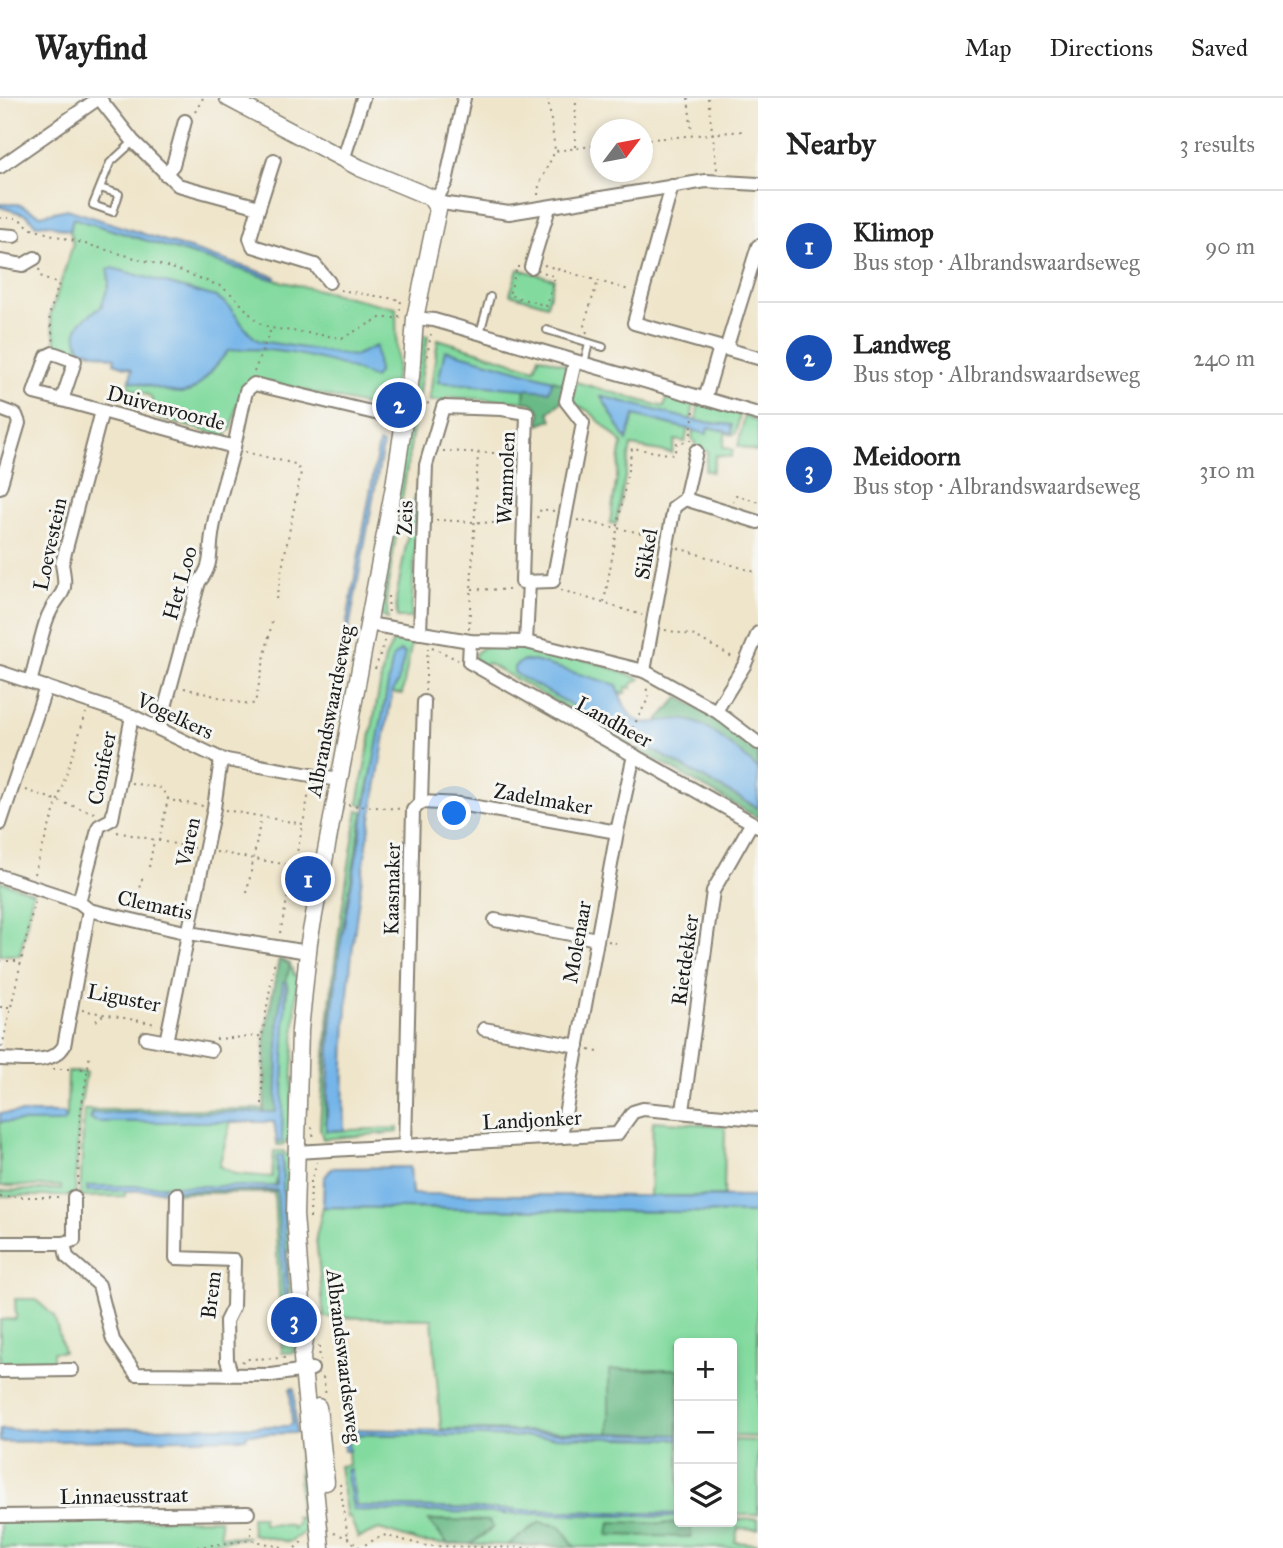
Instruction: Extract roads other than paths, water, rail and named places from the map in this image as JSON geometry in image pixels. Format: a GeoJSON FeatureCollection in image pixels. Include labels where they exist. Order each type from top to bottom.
{"type":"FeatureCollection","features":[{"type":"Feature","properties":{"kind":"street"},"geometry":{"type":"LineString","coordinates":[[0,167],[99,98],[134,141],[178,185],[259,207]]}},
{"type":"Feature","properties":{"kind":"street"},"geometry":{"type":"LineString","coordinates":[[228,98],[343,160],[436,202],[509,213],[672,186],[719,182],[758,184]]}},
{"type":"Feature","properties":{"kind":"street"},"geometry":{"type":"LineString","coordinates":[[343,160],[363,98]]}},
{"type":"Feature","properties":{"kind":"street","name":"Albrandswaardseweg"},"geometry":{"type":"LineString","coordinates":[[333,1548],[295,1215],[300,1030],[308,952],[404,421],[405,318],[438,209],[436,202],[446,183],[464,98]]}},
{"type":"Feature","properties":{"kind":"street"},"geometry":{"type":"LineString","coordinates":[[166,174],[173,165],[186,121]]}},
{"type":"Feature","properties":{"kind":"street"},"geometry":{"type":"LineString","coordinates":[[274,160],[250,239],[253,246],[315,265],[329,282]]}},
{"type":"Feature","properties":{"kind":"street"},"geometry":{"type":"LineString","coordinates":[[672,186],[640,293],[634,323],[758,358]]}},
{"type":"Feature","properties":{"kind":"street"},"geometry":{"type":"LineString","coordinates":[[532,264],[543,209]]}},
{"type":"Feature","properties":{"kind":"street"},"geometry":{"type":"LineString","coordinates":[[0,234],[14,236]]}},
{"type":"Feature","properties":{"kind":"street"},"geometry":{"type":"LineString","coordinates":[[705,399],[758,246]]}},
{"type":"Feature","properties":{"kind":"street"},"geometry":{"type":"LineString","coordinates":[[0,261],[23,265],[35,258]]}},
{"type":"Feature","properties":{"kind":"street"},"geometry":{"type":"LineString","coordinates":[[405,318],[434,320],[758,414]]}},
{"type":"Feature","properties":{"kind":"street","name":"Duivenvoorde"},"geometry":{"type":"LineString","coordinates":[[62,400],[75,361],[57,355],[47,356],[34,393],[234,447],[247,391],[254,384],[404,421]]}},
{"type":"Feature","properties":{"kind":"street"},"geometry":{"type":"LineString","coordinates":[[526,582],[553,581],[583,423],[566,401],[580,363]]}},
{"type":"Feature","properties":{"kind":"street","name":"Zeis"},"geometry":{"type":"LineString","coordinates":[[420,633],[428,450],[443,407]]}},
{"type":"Feature","properties":{"kind":"street","name":"Wanmolen"},"geometry":{"type":"LineString","coordinates":[[443,407],[502,409],[527,413],[524,524],[526,642]]}},
{"type":"Feature","properties":{"kind":"street"},"geometry":{"type":"LineString","coordinates":[[0,409],[16,415],[19,423],[0,487]]}},
{"type":"Feature","properties":{"kind":"street","name":"Loevestein"},"geometry":{"type":"LineString","coordinates":[[30,682],[49,614],[62,598],[65,583],[62,564],[102,411]]}},
{"type":"Feature","properties":{"kind":"street","name":"Sikkel"},"geometry":{"type":"LineString","coordinates":[[643,671],[674,508],[685,499],[693,446]]}},
{"type":"Feature","properties":{"kind":"street","name":"Het Loo"},"geometry":{"type":"LineString","coordinates":[[159,729],[199,582],[208,570],[213,554],[211,537],[234,447]]}},
{"type":"Feature","properties":{"kind":"street"},"geometry":{"type":"LineString","coordinates":[[685,499],[758,522]]}},
{"type":"Feature","properties":{"kind":"street"},"geometry":{"type":"LineString","coordinates":[[368,624],[470,641],[526,642],[643,671],[716,711],[758,743]]}},
{"type":"Feature","properties":{"kind":"street"},"geometry":{"type":"LineString","coordinates":[[716,711],[745,664],[758,633]]}},
{"type":"Feature","properties":{"kind":"street","name":"Landheer"},"geometry":{"type":"LineString","coordinates":[[470,641],[469,662],[634,750],[754,825]]}},
{"type":"Feature","properties":{"kind":"street","name":"Vogelkers"},"geometry":{"type":"LineString","coordinates":[[0,673],[132,716],[221,759],[338,780]]}},
{"type":"Feature","properties":{"kind":"street"},"geometry":{"type":"LineString","coordinates":[[0,824],[46,687]]}},
{"type":"Feature","properties":{"kind":"street","name":"Kaasmaker"},"geometry":{"type":"LineString","coordinates":[[405,1146],[417,806],[424,702]]}},
{"type":"Feature","properties":{"kind":"street","name":"Conifeer"},"geometry":{"type":"LineString","coordinates":[[0,1057],[49,1059],[59,1054],[64,1045],[84,906],[99,826],[112,819],[132,716]]}},
{"type":"Feature","properties":{"kind":"street","name":"Molenaar"},"geometry":{"type":"LineString","coordinates":[[561,1136],[634,750]]}},
{"type":"Feature","properties":{"kind":"street","name":"Varen"},"geometry":{"type":"LineString","coordinates":[[188,933],[215,808],[221,759]]}},
{"type":"Feature","properties":{"kind":"street","name":"Zadelmaker"},"geometry":{"type":"LineString","coordinates":[[417,806],[460,804],[617,832]]}},
{"type":"Feature","properties":{"kind":"street","name":"Rietdekker"},"geometry":{"type":"LineString","coordinates":[[683,1111],[713,891],[754,825]]}},
{"type":"Feature","properties":{"kind":"street","name":"Clematis"},"geometry":{"type":"LineString","coordinates":[[0,876],[84,906],[134,920],[188,933],[308,952]]}},
{"type":"Feature","properties":{"kind":"street"},"geometry":{"type":"LineString","coordinates":[[495,920],[597,939]]}},
{"type":"Feature","properties":{"kind":"street","name":"Liguster"},"geometry":{"type":"LineString","coordinates":[[166,1042],[188,933]]}},
{"type":"Feature","properties":{"kind":"street"},"geometry":{"type":"LineString","coordinates":[[484,1029],[578,1046]]}},
{"type":"Feature","properties":{"kind":"street","name":"Liguster"},"geometry":{"type":"LineString","coordinates":[[146,1038],[211,1050]]}},
{"type":"Feature","properties":{"kind":"street","name":"Landjonker"},"geometry":{"type":"LineString","coordinates":[[296,1152],[317,1153],[561,1136],[617,1135],[633,1112],[643,1110],[683,1111],[758,1119]]}},
{"type":"Feature","properties":{"kind":"street","name":"Brem"},"geometry":{"type":"LineString","coordinates":[[177,1194],[176,1258],[234,1260],[233,1307],[226,1321],[227,1360],[231,1373]]}},
{"type":"Feature","properties":{"kind":"street"},"geometry":{"type":"LineString","coordinates":[[0,1243],[64,1243],[74,1240],[74,1197]]}},
{"type":"Feature","properties":{"kind":"street"},"geometry":{"type":"LineString","coordinates":[[64,1243],[67,1257],[99,1285],[113,1340],[136,1374],[272,1375],[310,1357]]}},
{"type":"Feature","properties":{"kind":"street","name":"Albrandswaardseweg"},"geometry":{"type":"LineString","coordinates":[[310,1357],[321,1548]]}},
{"type":"Feature","properties":{"kind":"street"},"geometry":{"type":"LineString","coordinates":[[0,1371],[72,1370]]}},
{"type":"Feature","properties":{"kind":"street","name":"Linnaeusstraat"},"geometry":{"type":"LineString","coordinates":[[0,1516],[248,1513]]}},
{"type":"Feature","properties":{"kind":"lane"},"geometry":{"type":"LineString","coordinates":[[100,188],[119,194],[113,212],[93,205],[110,163],[134,141]]}},
{"type":"Feature","properties":{"kind":"lane"},"geometry":{"type":"LineString","coordinates":[[480,333],[490,297]]}},
{"type":"Feature","properties":{"kind":"lane"},"geometry":{"type":"LineString","coordinates":[[547,330],[603,347]]}},
{"type":"Feature","properties":{"kind":"lane"},"geometry":{"type":"LineString","coordinates":[[580,363],[589,343]]}},
{"type":"Feature","properties":{"kind":"water"},"geometry":{"type":"Polygon","coordinates":[[[0,204],[18,204],[41,215],[67,209],[276,277],[275,280],[73,218],[70,231],[48,224],[36,225],[27,215],[0,207],[0,204]]]}},
{"type":"Feature","properties":{"kind":"water"},"geometry":{"type":"Polygon","coordinates":[[[112,268],[216,297],[228,306],[259,341],[354,356],[376,346],[378,373],[374,378],[341,365],[302,355],[244,349],[228,351],[203,381],[187,392],[167,391],[130,381],[132,369],[114,363],[115,358],[85,350],[83,353],[77,337],[78,325],[101,307],[109,284],[108,270],[112,268]]]}},
{"type":"Feature","properties":{"kind":"water"},"geometry":{"type":"Polygon","coordinates":[[[445,350],[553,380],[549,391],[438,382],[445,350]]]}},
{"type":"Feature","properties":{"kind":"water"},"geometry":{"type":"Polygon","coordinates":[[[601,396],[696,421],[732,425],[732,433],[708,427],[707,434],[634,415],[627,441],[601,396]]]}},
{"type":"Feature","properties":{"kind":"water"},"geometry":{"type":"Polygon","coordinates":[[[379,443],[383,445],[326,753],[323,754],[379,443]]]}},
{"type":"Feature","properties":{"kind":"water"},"geometry":{"type":"Polygon","coordinates":[[[400,651],[405,653],[398,682],[392,693],[357,911],[346,1020],[344,1130],[326,1131],[331,1030],[339,952],[393,657],[400,651]]]}},
{"type":"Feature","properties":{"kind":"water"},"geometry":{"type":"Polygon","coordinates":[[[522,661],[534,661],[617,685],[624,705],[640,722],[683,720],[697,723],[713,732],[758,769],[758,808],[519,676],[514,672],[514,667],[522,661]]]}},
{"type":"Feature","properties":{"kind":"water"},"geometry":{"type":"Polygon","coordinates":[[[286,981],[282,1142],[277,1142],[274,1122],[97,1122],[90,1119],[92,1113],[276,1112],[279,1014],[283,982],[286,981]]]}},
{"type":"Feature","properties":{"kind":"water"},"geometry":{"type":"Polygon","coordinates":[[[0,1113],[63,1113],[66,1118],[63,1122],[0,1122],[0,1113]]]}},
{"type":"Feature","properties":{"kind":"water"},"geometry":{"type":"Polygon","coordinates":[[[282,1155],[289,1337],[286,1337],[277,1190],[87,1191],[87,1186],[275,1186],[277,1156],[282,1155]]]}},
{"type":"Feature","properties":{"kind":"water"},"geometry":{"type":"Polygon","coordinates":[[[410,1167],[412,1194],[758,1197],[758,1213],[323,1207],[324,1178],[332,1168],[410,1167]]]}},
{"type":"Feature","properties":{"kind":"water"},"geometry":{"type":"Polygon","coordinates":[[[294,1388],[296,1433],[247,1434],[246,1438],[0,1442],[0,1430],[289,1426],[292,1423],[290,1389],[294,1388]]]}},
{"type":"Feature","properties":{"kind":"water"},"geometry":{"type":"Polygon","coordinates":[[[343,1431],[674,1435],[674,1439],[350,1434],[347,1436],[349,1451],[344,1451],[343,1431]]]}},
{"type":"Feature","properties":{"kind":"water"},"geometry":{"type":"Polygon","coordinates":[[[350,1469],[356,1506],[674,1514],[674,1517],[353,1510],[346,1470],[350,1469]]]}},
{"type":"Feature","properties":{"kind":"place","name":"Landweg"},"geometry":{"type":"Point","coordinates":[399,405]}},
{"type":"Feature","properties":{"kind":"place","name":"Klimop"},"geometry":{"type":"Point","coordinates":[308,879]}},
{"type":"Feature","properties":{"kind":"place","name":"Meidoorn"},"geometry":{"type":"Point","coordinates":[294,1320]}}]}
